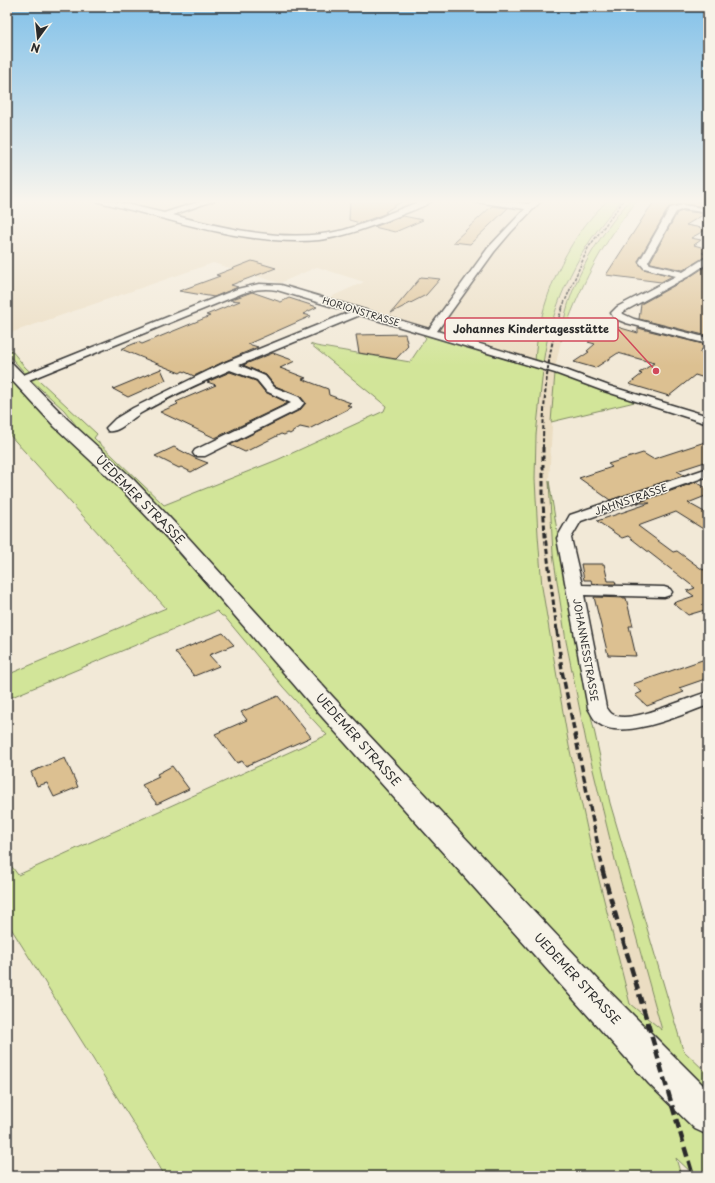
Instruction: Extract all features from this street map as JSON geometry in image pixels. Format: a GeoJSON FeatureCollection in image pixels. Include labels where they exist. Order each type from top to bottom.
{"type":"FeatureCollection","features":[{"type":"Feature","properties":{"kind":"main road","name":"UEDEMER STRASSE"},"geometry":{"type":"LineString","coordinates":[[13,373],[61,423],[126,483],[179,539],[329,708],[597,1002],[662,1071],[708,1116]]}},
{"type":"Feature","properties":{"kind":"street"},"geometry":{"type":"LineString","coordinates":[[431,333],[487,255]]}},
{"type":"Feature","properties":{"kind":"street"},"geometry":{"type":"LineString","coordinates":[[647,255],[643,262],[647,266],[684,275]]}},
{"type":"Feature","properties":{"kind":"street"},"geometry":{"type":"LineString","coordinates":[[708,259],[684,275],[620,309],[616,313],[618,316],[630,321],[708,341]]}},
{"type":"Feature","properties":{"kind":"street","name":"HORIONSTRASSE"},"geometry":{"type":"LineString","coordinates":[[13,373],[252,286],[278,287],[559,371],[605,388],[708,420]]}},
{"type":"Feature","properties":{"kind":"street"},"geometry":{"type":"LineString","coordinates":[[112,428],[136,412],[228,365],[360,311]]}},
{"type":"Feature","properties":{"kind":"street"},"geometry":{"type":"LineString","coordinates":[[200,453],[295,406],[298,403],[295,400],[270,389],[261,378],[228,365]]}},
{"type":"Feature","properties":{"kind":"street","name":"JAHNSTRASSE"},"geometry":{"type":"LineString","coordinates":[[564,538],[575,518],[708,472]]}},
{"type":"Feature","properties":{"kind":"street","name":"JOHANNESSTRASSE"},"geometry":{"type":"LineString","coordinates":[[564,538],[597,708],[606,719],[621,724],[641,722],[708,698]]}},
{"type":"Feature","properties":{"kind":"street","name":"JOHANNESSTRASSE"},"geometry":{"type":"LineString","coordinates":[[575,590],[664,592]]}},
{"type":"Feature","properties":{"kind":"shaded area"},"geometry":{"type":"Polygon","coordinates":[[[7,255],[575,255],[541,317],[535,362],[328,298],[364,282],[317,267],[280,283],[213,263],[7,334],[7,255]]]}},
{"type":"Feature","properties":{"kind":"shaded area"},"geometry":{"type":"Polygon","coordinates":[[[581,255],[590,255],[576,284],[563,322],[561,341],[555,368],[543,364],[553,319],[567,283],[581,255]]]}},
{"type":"Feature","properties":{"kind":"shaded area"},"geometry":{"type":"Polygon","coordinates":[[[543,370],[555,373],[549,481],[553,554],[566,641],[586,741],[617,868],[662,1031],[630,1004],[593,856],[569,746],[542,587],[538,535],[535,479],[536,435],[543,370]]]}},
{"type":"Feature","properties":{"kind":"green space"},"geometry":{"type":"Polygon","coordinates":[[[566,255],[581,255],[570,276],[553,319],[543,364],[535,362],[537,340],[548,295],[556,274],[566,255]]]}},
{"type":"Feature","properties":{"kind":"green space"},"geometry":{"type":"Polygon","coordinates":[[[590,255],[600,255],[575,303],[561,341],[569,303],[590,255]]]}},
{"type":"Feature","properties":{"kind":"green space"},"geometry":{"type":"Polygon","coordinates":[[[422,334],[543,370],[536,435],[535,479],[542,587],[569,746],[593,856],[630,1004],[662,1030],[617,868],[586,741],[566,641],[553,554],[549,481],[575,642],[610,803],[683,1050],[708,1074],[708,1099],[87,439],[64,410],[32,381],[7,353],[7,345],[25,367],[97,434],[94,438],[164,505],[277,460],[384,411],[386,406],[310,344],[410,362],[426,338],[422,334]]]}},
{"type":"Feature","properties":{"kind":"green space"},"geometry":{"type":"Polygon","coordinates":[[[555,373],[559,374],[639,401],[551,422],[555,373]]]}},
{"type":"Feature","properties":{"kind":"green space"},"geometry":{"type":"Polygon","coordinates":[[[7,375],[35,406],[138,507],[316,709],[708,1131],[708,1176],[695,1176],[676,1158],[681,1176],[165,1176],[7,922],[7,860],[18,875],[327,735],[283,687],[224,616],[217,611],[7,699],[7,675],[166,608],[7,432],[7,375]]]}},
{"type":"Feature","properties":{"kind":"building"},"geometry":{"type":"Polygon","coordinates":[[[619,255],[641,255],[638,261],[644,269],[672,276],[661,282],[606,275],[619,255]]]}},
{"type":"Feature","properties":{"kind":"building"},"geometry":{"type":"Polygon","coordinates":[[[654,255],[708,255],[683,270],[650,262],[654,255]]]}},
{"type":"Feature","properties":{"kind":"building"},"geometry":{"type":"Polygon","coordinates":[[[252,261],[276,268],[231,285],[238,287],[214,297],[179,291],[220,276],[216,275],[252,261]]]}},
{"type":"Feature","properties":{"kind":"building"},"geometry":{"type":"Polygon","coordinates":[[[708,265],[708,276],[705,275],[706,302],[708,302],[708,336],[639,319],[641,304],[708,265]]]}},
{"type":"Feature","properties":{"kind":"building"},"geometry":{"type":"Polygon","coordinates":[[[421,277],[440,279],[426,295],[391,313],[421,277]]]}},
{"type":"Feature","properties":{"kind":"building"},"geometry":{"type":"Polygon","coordinates":[[[252,292],[281,302],[289,298],[317,307],[303,314],[311,316],[248,344],[258,347],[194,376],[183,371],[180,373],[121,349],[138,342],[142,344],[210,316],[206,315],[240,301],[230,300],[252,292]]]}},
{"type":"Feature","properties":{"kind":"building"},"geometry":{"type":"Polygon","coordinates":[[[614,326],[638,333],[638,328],[707,345],[699,352],[708,354],[708,379],[695,375],[669,396],[629,384],[642,374],[639,373],[654,363],[618,353],[595,368],[574,362],[589,352],[587,351],[595,344],[588,342],[614,326]]]}},
{"type":"Feature","properties":{"kind":"building"},"geometry":{"type":"Polygon","coordinates":[[[405,334],[408,346],[396,359],[359,353],[356,335],[405,334]]]}},
{"type":"Feature","properties":{"kind":"building"},"geometry":{"type":"Polygon","coordinates":[[[273,353],[295,361],[280,368],[306,378],[302,379],[328,389],[329,395],[351,403],[347,405],[352,407],[309,429],[300,427],[290,434],[281,434],[245,452],[230,445],[300,410],[306,403],[300,396],[275,386],[266,375],[243,365],[273,353]]]}},
{"type":"Feature","properties":{"kind":"building"},"geometry":{"type":"Polygon","coordinates":[[[161,369],[166,380],[128,397],[113,389],[161,369]]]}},
{"type":"Feature","properties":{"kind":"building"},"geometry":{"type":"Polygon","coordinates":[[[230,372],[256,381],[265,392],[288,403],[215,438],[160,412],[178,404],[176,402],[216,385],[207,382],[230,372]]]}},
{"type":"Feature","properties":{"kind":"building"},"geometry":{"type":"Polygon","coordinates":[[[708,441],[708,461],[677,471],[684,475],[610,500],[579,478],[612,467],[608,464],[643,453],[653,459],[708,441]]]}},
{"type":"Feature","properties":{"kind":"building"},"geometry":{"type":"Polygon","coordinates":[[[174,447],[208,463],[191,472],[181,467],[179,468],[155,456],[174,447]]]}},
{"type":"Feature","properties":{"kind":"building"},"geometry":{"type":"Polygon","coordinates":[[[696,482],[708,489],[708,495],[688,503],[708,514],[708,532],[676,512],[638,526],[673,552],[677,551],[703,570],[708,568],[708,609],[688,615],[673,603],[694,596],[687,591],[695,588],[628,536],[622,538],[597,521],[650,503],[637,503],[696,482]]]}},
{"type":"Feature","properties":{"kind":"building"},"geometry":{"type":"Polygon","coordinates":[[[581,564],[604,564],[608,581],[615,581],[616,584],[592,584],[591,580],[584,580],[581,564]]]}},
{"type":"Feature","properties":{"kind":"building"},"geometry":{"type":"Polygon","coordinates":[[[594,597],[626,598],[633,626],[629,626],[636,656],[608,655],[594,597]]]}},
{"type":"Feature","properties":{"kind":"building"},"geometry":{"type":"Polygon","coordinates":[[[223,633],[234,645],[209,655],[219,666],[194,676],[175,652],[223,633]]]}},
{"type":"Feature","properties":{"kind":"building"},"geometry":{"type":"Polygon","coordinates":[[[708,658],[708,678],[679,688],[684,692],[647,706],[635,695],[642,692],[633,684],[708,658]]]}},
{"type":"Feature","properties":{"kind":"building"},"geometry":{"type":"Polygon","coordinates":[[[278,696],[311,737],[246,766],[242,761],[237,763],[215,734],[247,720],[241,712],[278,696]]]}},
{"type":"Feature","properties":{"kind":"building"},"geometry":{"type":"Polygon","coordinates":[[[65,758],[78,787],[54,797],[47,783],[37,786],[31,772],[65,758]]]}},
{"type":"Feature","properties":{"kind":"building"},"geometry":{"type":"Polygon","coordinates":[[[172,766],[189,789],[157,804],[142,785],[159,777],[157,774],[172,766]]]}},
{"type":"Feature","properties":{"kind":"railway"},"geometry":{"type":"LineString","coordinates":[[562,308],[585,255]]}},
{"type":"Feature","properties":{"kind":"railway"},"geometry":{"type":"LineString","coordinates":[[543,448],[547,376],[553,339],[563,307]]}},
{"type":"Feature","properties":{"kind":"railway"},"geometry":{"type":"LineString","coordinates":[[543,448],[543,501],[545,536],[557,631]]}},
{"type":"Feature","properties":{"kind":"railway"},"geometry":{"type":"LineString","coordinates":[[557,630],[562,671],[603,870]]}},
{"type":"Feature","properties":{"kind":"railway"},"geometry":{"type":"LineString","coordinates":[[602,869],[693,1176]]}},
{"type":"Feature","properties":{"kind":"place","name":"Johannes Kindertagesstätte"},"geometry":{"type":"Point","coordinates":[656,371]}}]}
